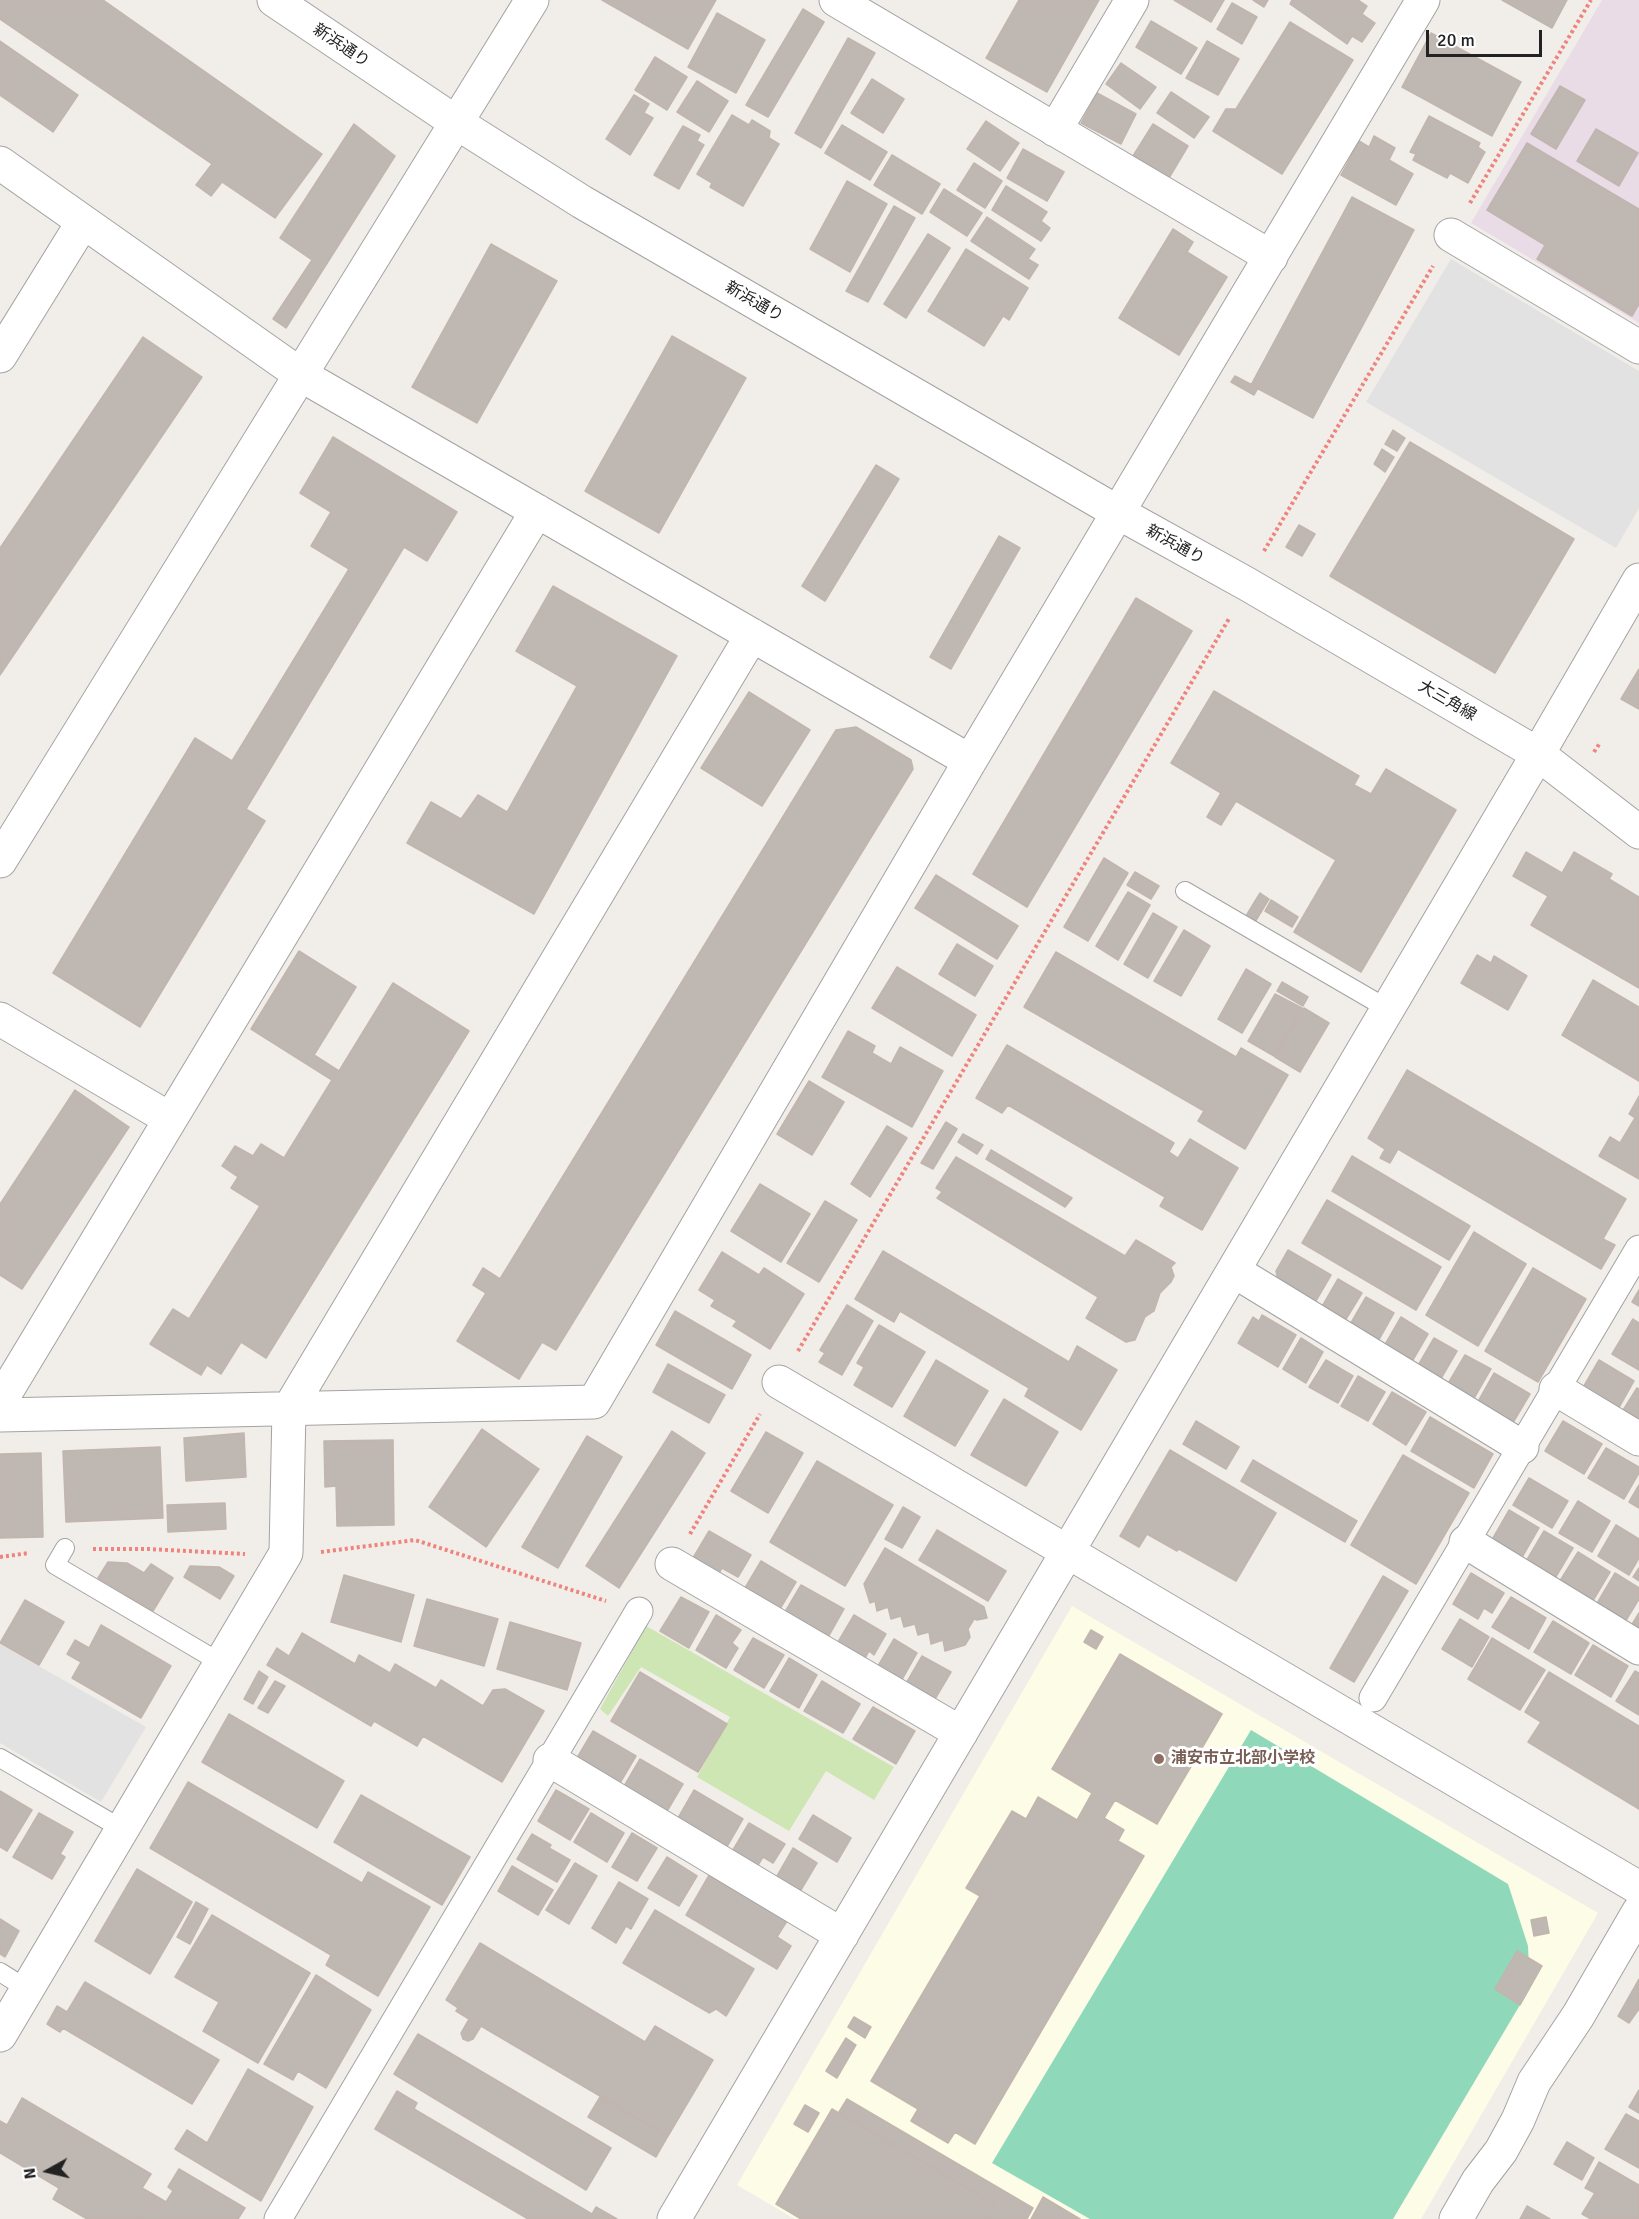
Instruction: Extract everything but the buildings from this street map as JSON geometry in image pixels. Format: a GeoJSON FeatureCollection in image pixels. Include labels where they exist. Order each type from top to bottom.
{"type":"FeatureCollection","features":[{"type":"Feature","properties":{"kind":"street","name":"新浜通り"},"geometry":{"type":"LineString","coordinates":[[274,0],[457,123],[582,202],[1119,513],[1247,584]]}},
{"type":"Feature","properties":{"kind":"street"},"geometry":{"type":"LineString","coordinates":[[0,861],[532,0]]}},
{"type":"Feature","properties":{"kind":"street"},"geometry":{"type":"LineString","coordinates":[[1055,129],[1132,0]]}},
{"type":"Feature","properties":{"kind":"street"},"geometry":{"type":"LineString","coordinates":[[0,1415],[594,1402],[970,761],[1423,0]]}},
{"type":"Feature","properties":{"kind":"street"},"geometry":{"type":"LineString","coordinates":[[839,1],[1271,257]]}},
{"type":"Feature","properties":{"kind":"street"},"geometry":{"type":"LineString","coordinates":[[0,164],[301,375],[970,761]]}},
{"type":"Feature","properties":{"kind":"street"},"geometry":{"type":"LineString","coordinates":[[0,357],[83,222]]}},
{"type":"Feature","properties":{"kind":"street"},"geometry":{"type":"LineString","coordinates":[[1451,235],[1639,347]]}},
{"type":"Feature","properties":{"kind":"street"},"geometry":{"type":"LineString","coordinates":[[0,1402],[537,511]]}},
{"type":"Feature","properties":{"kind":"street"},"geometry":{"type":"LineString","coordinates":[[674,2219],[1639,580]]}},
{"type":"Feature","properties":{"kind":"street","name":"大三角線"},"geometry":{"type":"LineString","coordinates":[[1247,584],[1538,754],[1639,832]]}},
{"type":"Feature","properties":{"kind":"street"},"geometry":{"type":"LineString","coordinates":[[0,2035],[286,1553],[289,1409],[752,635]]}},
{"type":"Feature","properties":{"kind":"street"},"geometry":{"type":"LineString","coordinates":[[0,1019],[170,1119]]}},
{"type":"Feature","properties":{"kind":"street"},"geometry":{"type":"LineString","coordinates":[[1373,1698],[1639,1249]]}},
{"type":"Feature","properties":{"kind":"street"},"geometry":{"type":"LineString","coordinates":[[1234,1271],[1522,1447]]}},
{"type":"Feature","properties":{"kind":"street"},"geometry":{"type":"LineString","coordinates":[[779,1382],[1639,1888]]}},
{"type":"Feature","properties":{"kind":"street"},"geometry":{"type":"LineString","coordinates":[[1556,1389],[1639,1439]]}},
{"type":"Feature","properties":{"kind":"street"},"geometry":{"type":"LineString","coordinates":[[1466,1542],[1639,1648]]}},
{"type":"Feature","properties":{"kind":"street"},"geometry":{"type":"LineString","coordinates":[[672,1564],[961,1733]]}},
{"type":"Feature","properties":{"kind":"street"},"geometry":{"type":"LineString","coordinates":[[278,2219],[639,1611]]}},
{"type":"Feature","properties":{"kind":"street"},"geometry":{"type":"LineString","coordinates":[[550,1760],[842,1935]]}},
{"type":"Feature","properties":{"kind":"street"},"geometry":{"type":"LineString","coordinates":[[1456,2219],[1478,2181],[1501,2151],[1518,2120],[1534,2082],[1578,2016],[1639,1911]]}},
{"type":"Feature","properties":{"kind":"lane"},"geometry":{"type":"LineString","coordinates":[[1185,891],[1388,1009]]}},
{"type":"Feature","properties":{"kind":"lane"},"geometry":{"type":"LineString","coordinates":[[65,1548],[55,1565],[221,1663]]}},
{"type":"Feature","properties":{"kind":"lane"},"geometry":{"type":"LineString","coordinates":[[0,1758],[122,1829]]}},
{"type":"Feature","properties":{"kind":"lane"},"geometry":{"type":"LineString","coordinates":[[0,1972],[27,1989]]}},
{"type":"Feature","properties":{"kind":"path"},"geometry":{"type":"LineString","coordinates":[[1264,550],[1591,0]]}},
{"type":"Feature","properties":{"kind":"path"},"geometry":{"type":"LineString","coordinates":[[672,1564],[1230,617]]}},
{"type":"Feature","properties":{"kind":"path"},"geometry":{"type":"LineString","coordinates":[[0,1557],[65,1548],[148,1549],[284,1556],[415,1540],[639,1611]]}},
{"type":"Feature","properties":{"kind":"shaded area"},"geometry":{"type":"Polygon","coordinates":[[[1602,0],[1639,0],[1639,323],[1471,223],[1602,0]]]}},
{"type":"Feature","properties":{"kind":"shaded area"},"geometry":{"type":"Polygon","coordinates":[[[1451,259],[1639,371],[1639,508],[1616,548],[1366,402],[1451,259]]]}},
{"type":"Feature","properties":{"kind":"shaded area","name":"浦安市立北部小学校"},"geometry":{"type":"Polygon","coordinates":[[[1072,1606],[1598,1913],[1421,2219],[795,2219],[737,2185],[1072,1606]]]}},
{"type":"Feature","properties":{"kind":"shaded area"},"geometry":{"type":"Polygon","coordinates":[[[0,1644],[146,1727],[101,1802],[0,1743],[0,1644]]]}},
{"type":"Feature","properties":{"kind":"green space"},"geometry":{"type":"Polygon","coordinates":[[[646,1626],[894,1767],[874,1800],[826,1771],[789,1831],[697,1777],[730,1717],[641,1667],[608,1716],[600,1709],[646,1626]]]}},
{"type":"Feature","properties":{"kind":"green space"},"geometry":{"type":"Polygon","coordinates":[[[1251,1730],[1508,1884],[1528,1946],[1530,1988],[1393,2219],[1090,2219],[992,2163],[1251,1730]]]}},
{"type":"Feature","properties":{"kind":"place","name":"浦安市立北部小学校"},"geometry":{"type":"Point","coordinates":[1159,1759]}}]}
